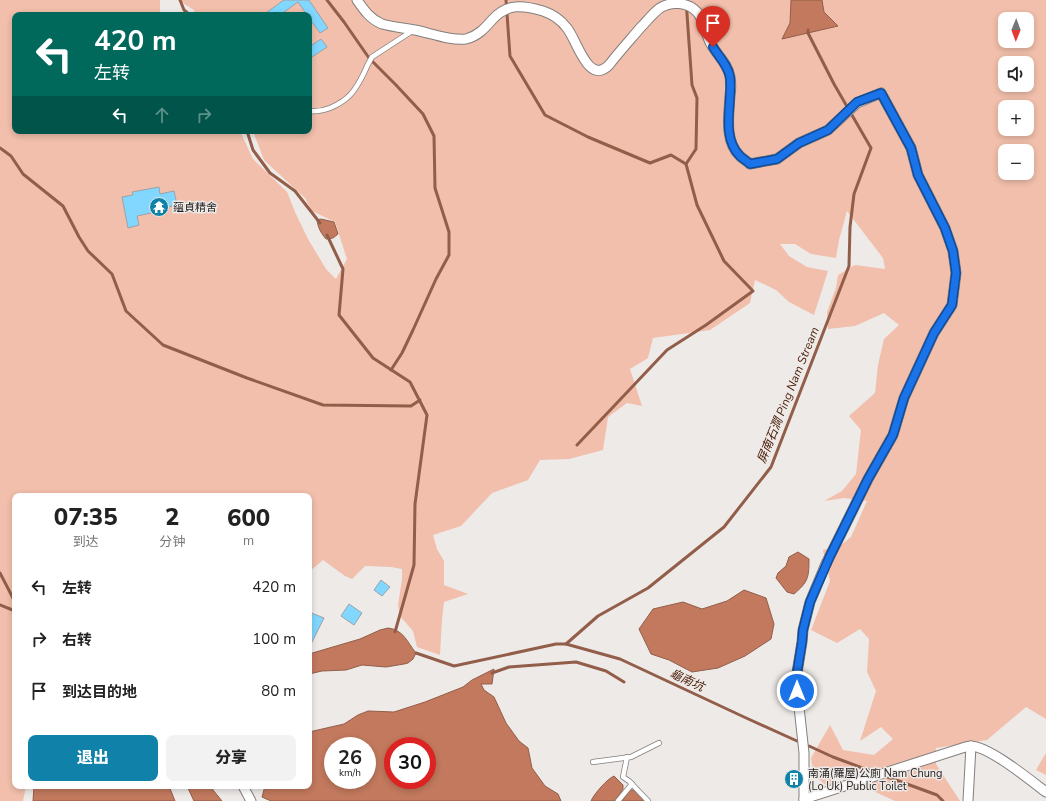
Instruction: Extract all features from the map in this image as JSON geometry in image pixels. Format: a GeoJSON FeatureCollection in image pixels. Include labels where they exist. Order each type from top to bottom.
{"type":"FeatureCollection","features":[{"type":"Feature","properties":{"kind":"street"},"geometry":{"type":"LineString","coordinates":[[357,0],[375,21],[386,25],[458,39],[466,39],[482,31],[504,10],[515,7],[547,12],[563,23],[570,31],[587,64],[595,70],[605,68],[658,10],[673,4],[682,4],[691,7],[699,14],[710,43],[728,70],[731,86],[729,121],[730,134],[734,148],[740,156],[750,164],[777,159],[799,143],[828,130],[857,102],[881,93],[911,148],[918,175],[945,228],[953,251],[956,273],[952,305],[934,333],[904,398],[893,435],[868,479],[828,560],[810,602],[803,630],[796,679],[804,753],[804,800],[959,748],[972,746],[994,755],[1046,792]]}},
{"type":"Feature","properties":{"kind":"street"},"geometry":{"type":"LineString","coordinates":[[968,801],[972,746]]}},
{"type":"Feature","properties":{"kind":"street"},"geometry":{"type":"LineString","coordinates":[[245,789],[251,801]]}},
{"type":"Feature","properties":{"kind":"lane"},"geometry":{"type":"LineString","coordinates":[[312,110],[320,111],[346,100],[351,95],[372,57],[413,30]]}},
{"type":"Feature","properties":{"kind":"lane"},"geometry":{"type":"LineString","coordinates":[[593,762],[631,757],[659,743]]}},
{"type":"Feature","properties":{"kind":"lane"},"geometry":{"type":"LineString","coordinates":[[627,758],[623,777],[629,780],[648,801]]}},
{"type":"Feature","properties":{"kind":"lane"},"geometry":{"type":"LineString","coordinates":[[618,801],[632,784]]}},
{"type":"Feature","properties":{"kind":"shaded area"},"geometry":{"type":"Polygon","coordinates":[[[0,0],[160,0],[160,12],[12,12],[12,134],[241,134],[253,159],[287,192],[308,239],[326,269],[336,279],[347,259],[335,222],[312,211],[305,198],[264,160],[254,134],[312,134],[312,12],[194,12],[194,10],[178,0],[1046,0],[1046,719],[1026,707],[987,740],[936,748],[936,764],[960,801],[895,801],[873,791],[859,769],[840,771],[829,788],[814,775],[811,758],[830,725],[843,750],[874,755],[893,739],[881,727],[860,741],[876,691],[867,672],[869,639],[860,629],[837,643],[811,630],[830,581],[823,550],[840,546],[851,537],[867,501],[844,498],[824,501],[842,491],[856,474],[861,430],[849,416],[875,393],[878,365],[884,339],[899,325],[884,313],[855,326],[828,329],[827,312],[836,288],[838,275],[855,265],[885,269],[883,258],[847,211],[836,258],[811,254],[795,244],[780,244],[789,256],[807,267],[828,271],[814,315],[789,302],[776,290],[755,280],[750,303],[710,330],[653,338],[648,358],[630,369],[642,406],[627,403],[608,417],[603,450],[569,459],[540,460],[528,480],[492,493],[461,526],[433,535],[437,549],[444,561],[444,585],[468,594],[444,602],[440,655],[417,647],[413,631],[400,616],[398,605],[402,569],[365,566],[352,579],[345,576],[323,560],[312,569],[312,493],[12,493],[12,789],[25,789],[23,801],[0,801],[0,0]]]}},
{"type":"Feature","properties":{"kind":"shaded area"},"geometry":{"type":"Polygon","coordinates":[[[791,0],[822,0],[824,12],[838,26],[782,39],[790,23],[791,0]]]}},
{"type":"Feature","properties":{"kind":"shaded area"},"geometry":{"type":"Polygon","coordinates":[[[321,219],[334,222],[338,234],[333,238],[326,239],[318,226],[317,220],[321,219]]]}},
{"type":"Feature","properties":{"kind":"shaded area"},"geometry":{"type":"Polygon","coordinates":[[[798,552],[809,559],[809,571],[805,583],[794,594],[787,592],[776,578],[778,573],[786,566],[789,557],[798,552]]]}},
{"type":"Feature","properties":{"kind":"shaded area"},"geometry":{"type":"Polygon","coordinates":[[[744,590],[766,598],[774,624],[771,639],[745,656],[718,668],[692,672],[669,660],[651,654],[639,629],[653,609],[683,602],[702,609],[727,601],[744,590]]]}},
{"type":"Feature","properties":{"kind":"shaded area"},"geometry":{"type":"Polygon","coordinates":[[[388,628],[402,634],[416,653],[413,659],[408,663],[386,667],[362,665],[346,670],[322,671],[312,673],[312,653],[360,639],[388,628]]]}},
{"type":"Feature","properties":{"kind":"shaded area"},"geometry":{"type":"Polygon","coordinates":[[[494,669],[492,684],[481,684],[484,690],[494,697],[506,723],[519,741],[528,748],[532,768],[545,786],[558,794],[561,801],[271,801],[262,797],[264,789],[312,789],[312,731],[344,724],[358,715],[368,711],[394,712],[463,687],[472,680],[494,669]]]}},
{"type":"Feature","properties":{"kind":"shaded area"},"geometry":{"type":"Polygon","coordinates":[[[1046,753],[1046,775],[1036,770],[1046,753]]]}},
{"type":"Feature","properties":{"kind":"shaded area"},"geometry":{"type":"Polygon","coordinates":[[[614,776],[623,785],[623,789],[615,801],[591,801],[601,787],[614,776]]]}},
{"type":"Feature","properties":{"kind":"shaded area"},"geometry":{"type":"Polygon","coordinates":[[[34,789],[170,789],[175,801],[33,801],[34,789]]]}},
{"type":"Feature","properties":{"kind":"shaded area"},"geometry":{"type":"Polygon","coordinates":[[[188,789],[213,789],[222,801],[194,801],[188,789]]]}},
{"type":"Feature","properties":{"kind":"shaded area"},"geometry":{"type":"Polygon","coordinates":[[[630,790],[633,790],[639,794],[644,801],[622,801],[630,790]]]}},
{"type":"Feature","properties":{"kind":"building"},"geometry":{"type":"Polygon","coordinates":[[[284,0],[309,0],[328,28],[320,33],[312,22],[312,12],[305,12],[298,2],[284,12],[267,12],[284,0]]]}},
{"type":"Feature","properties":{"kind":"building"},"geometry":{"type":"Polygon","coordinates":[[[321,39],[327,47],[312,57],[312,45],[321,39]]]}},
{"type":"Feature","properties":{"kind":"building","name":"蘊貞精舍"},"geometry":{"type":"Polygon","coordinates":[[[159,187],[160,194],[174,191],[177,205],[164,208],[165,210],[137,216],[139,225],[128,228],[122,197],[133,195],[132,192],[159,187]]]}},
{"type":"Feature","properties":{"kind":"building"},"geometry":{"type":"Polygon","coordinates":[[[381,580],[390,587],[382,596],[374,590],[381,580]]]}},
{"type":"Feature","properties":{"kind":"building"},"geometry":{"type":"Polygon","coordinates":[[[349,604],[362,613],[354,625],[341,616],[349,604]]]}},
{"type":"Feature","properties":{"kind":"building"},"geometry":{"type":"Polygon","coordinates":[[[312,613],[324,618],[312,642],[312,613]]]}},
{"type":"Feature","properties":{"kind":"waterway"},"geometry":{"type":"LineString","coordinates":[[180,0],[186,12]]}},
{"type":"Feature","properties":{"kind":"waterway"},"geometry":{"type":"LineString","coordinates":[[327,0],[369,58],[423,114],[434,136],[435,188],[449,232],[449,255],[436,279],[402,353],[391,370]]}},
{"type":"Feature","properties":{"kind":"waterway"},"geometry":{"type":"LineString","coordinates":[[506,0],[510,56],[545,115],[588,137],[650,163],[671,155],[686,164],[697,205],[724,261],[753,291],[706,325],[667,350],[577,445]]}},
{"type":"Feature","properties":{"kind":"waterway"},"geometry":{"type":"LineString","coordinates":[[686,0],[692,85],[697,98],[696,149],[686,164]]}},
{"type":"Feature","properties":{"kind":"waterway","name":"屏南石澗 Ping Nam Stream"},"geometry":{"type":"LineString","coordinates":[[416,653],[454,666],[556,644],[566,644],[598,616],[648,588],[724,527],[771,467],[849,266],[850,227],[854,194],[871,148],[834,84],[808,33],[808,30]]}},
{"type":"Feature","properties":{"kind":"waterway"},"geometry":{"type":"LineString","coordinates":[[248,134],[253,150],[270,173],[295,191],[320,223]]}},
{"type":"Feature","properties":{"kind":"waterway"},"geometry":{"type":"LineString","coordinates":[[0,148],[11,156],[23,174],[63,206],[88,251],[112,274],[126,311],[163,345],[247,378],[323,405],[411,406],[420,400]]}},
{"type":"Feature","properties":{"kind":"waterway"},"geometry":{"type":"LineString","coordinates":[[327,235],[343,269],[339,315],[373,358],[410,382],[427,415],[415,504],[414,565],[395,632]]}},
{"type":"Feature","properties":{"kind":"waterway"},"geometry":{"type":"LineString","coordinates":[[0,573],[12,596]]}},
{"type":"Feature","properties":{"kind":"waterway"},"geometry":{"type":"LineString","coordinates":[[0,605],[12,610]]}},
{"type":"Feature","properties":{"kind":"waterway","name":"龜南坑"},"geometry":{"type":"LineString","coordinates":[[566,644],[620,659],[797,741]]}},
{"type":"Feature","properties":{"kind":"waterway"},"geometry":{"type":"LineString","coordinates":[[492,673],[509,667],[576,662],[606,671],[624,682]]}},
{"type":"Feature","properties":{"kind":"waterway","name":"龜南坑"},"geometry":{"type":"LineString","coordinates":[[809,746],[833,757],[876,773]]}},
{"type":"Feature","properties":{"kind":"waterway","name":"龜南坑"},"geometry":{"type":"LineString","coordinates":[[885,776],[937,795],[943,801]]}},
{"type":"Feature","properties":{"kind":"place","name":"蘊貞精舍"},"geometry":{"type":"Point","coordinates":[159,207]}},
{"type":"Feature","properties":{"kind":"place","name":"南涌(羅屋)公廁 Nam Chung (Lo Uk) Public Toilet"},"geometry":{"type":"Point","coordinates":[794,779]}},
{"type":"Feature","properties":{"kind":"route"},"geometry":{"type":"LineString","coordinates":[[713,47],[725,64],[730,77],[729,128],[732,144],[740,156],[750,164],[777,159],[799,143],[828,130],[857,102],[881,93],[911,148],[918,175],[945,228],[953,251],[956,273],[952,305],[934,333],[904,398],[893,435],[868,479],[825,566],[810,602],[803,630],[796,679],[797,691]]}}]}
